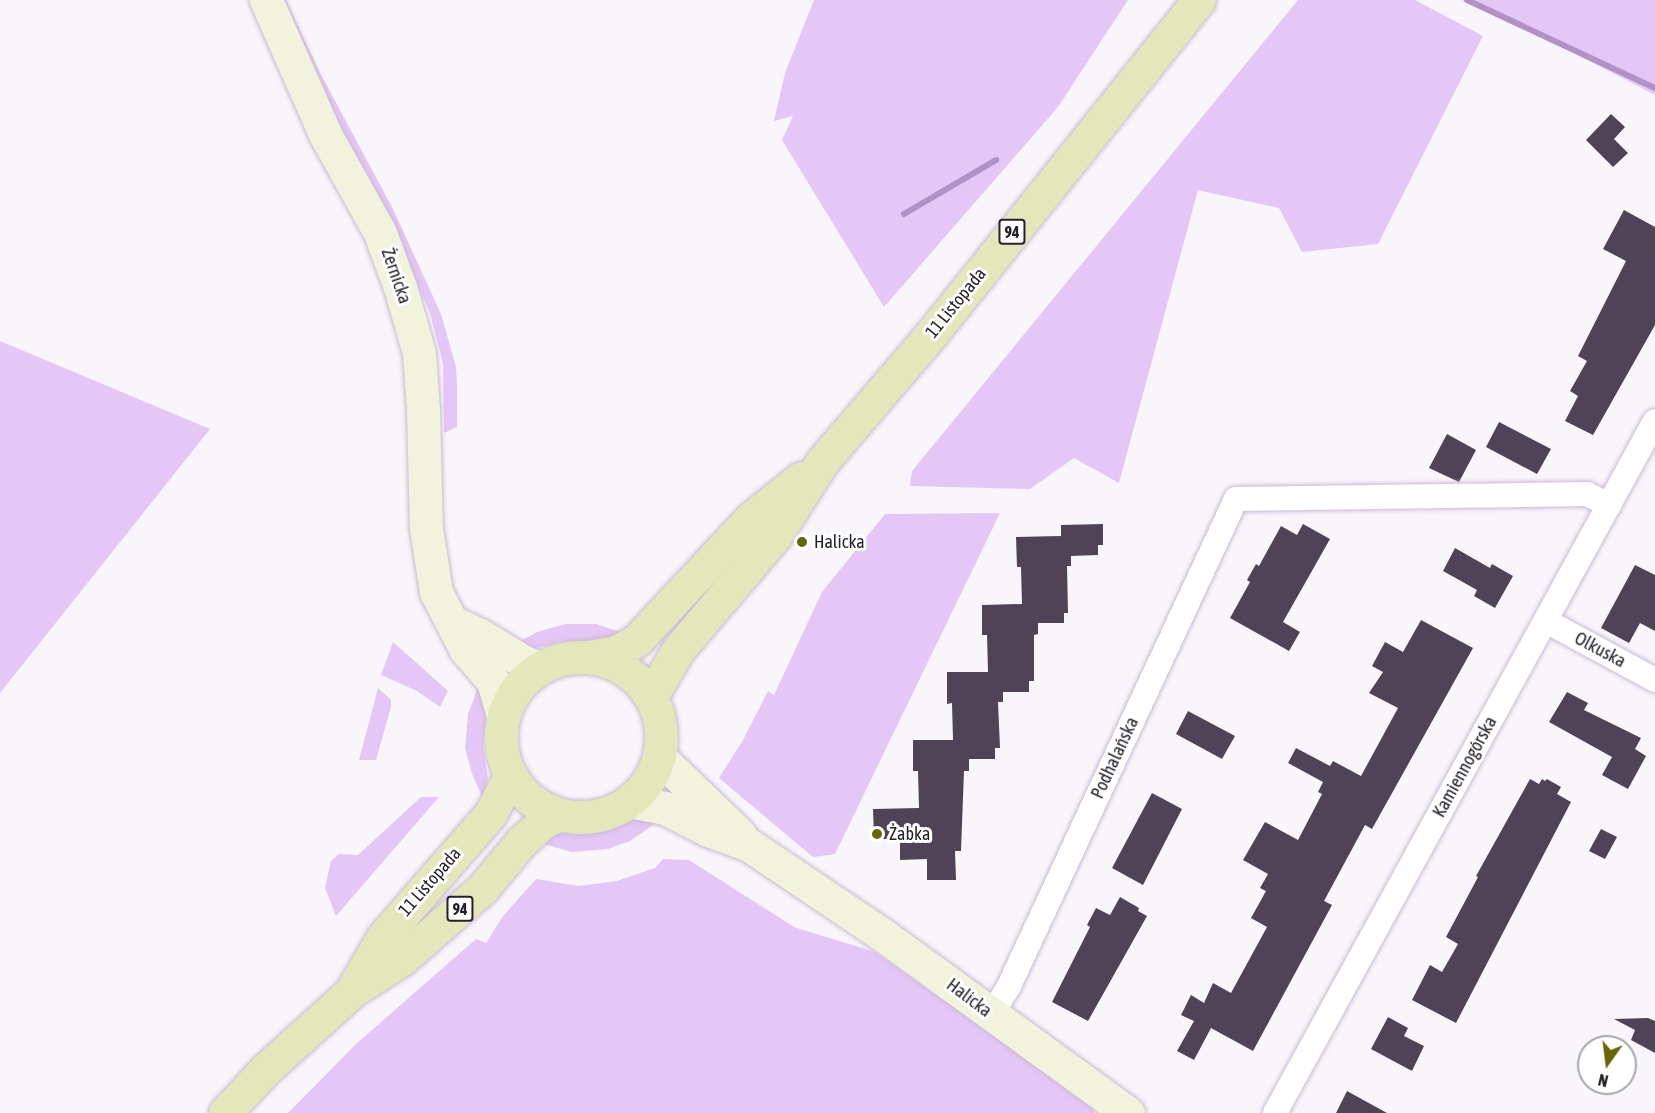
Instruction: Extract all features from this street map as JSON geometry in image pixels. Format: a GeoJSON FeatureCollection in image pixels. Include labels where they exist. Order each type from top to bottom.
{"type":"FeatureCollection","features":[{"type":"Feature","properties":{"kind":"main road","name":"11 Listopada"},"geometry":{"type":"LineString","coordinates":[[651,697],[678,651],[775,536],[822,462],[933,332],[1199,0]]}},
{"type":"Feature","properties":{"kind":"main road","name":"11 Listopada"},"geometry":{"type":"LineString","coordinates":[[589,657],[616,651],[636,641],[750,519],[822,462]]}},
{"type":"Feature","properties":{"kind":"main road","name":"94"},"geometry":{"type":"LineString","coordinates":[[589,657],[604,660],[631,674],[651,697],[658,717],[661,737],[659,757],[643,789],[613,811],[577,818],[558,815],[530,800],[510,776],[502,756],[500,735],[503,714],[513,692],[540,668],[564,659],[589,657]]}},
{"type":"Feature","properties":{"kind":"main road","name":"11 Listopada"},"geometry":{"type":"LineString","coordinates":[[352,992],[382,937],[491,813],[510,776]]}},
{"type":"Feature","properties":{"kind":"main road","name":"11 Listopada"},"geometry":{"type":"LineString","coordinates":[[225,1113],[264,1070],[352,992],[402,959],[483,888],[521,842],[543,822],[558,815]]}},
{"type":"Feature","properties":{"kind":"street","name":"Żernicka"},"geometry":{"type":"LineString","coordinates":[[266,0],[325,134],[380,233],[412,324],[419,353],[422,385],[426,528],[432,577],[441,605],[452,622]]}},
{"type":"Feature","properties":{"kind":"street","name":"Kamiennogórska"},"geometry":{"type":"LineString","coordinates":[[1275,1113],[1655,421]]}},
{"type":"Feature","properties":{"kind":"street","name":"Podhalańska"},"geometry":{"type":"LineString","coordinates":[[991,1015],[1009,986],[1236,499],[1587,494],[1609,505]]}},
{"type":"Feature","properties":{"kind":"street","name":"Olkuska"},"geometry":{"type":"LineString","coordinates":[[1546,621],[1655,680]]}},
{"type":"Feature","properties":{"kind":"street"},"geometry":{"type":"LineString","coordinates":[[452,622],[480,634],[524,662],[540,668]]}},
{"type":"Feature","properties":{"kind":"street"},"geometry":{"type":"LineString","coordinates":[[452,622],[466,651],[493,681],[503,714]]}},
{"type":"Feature","properties":{"kind":"street","name":"Halicka"},"geometry":{"type":"LineString","coordinates":[[659,757],[675,776],[719,813],[749,845],[883,935],[1128,1113]]}},
{"type":"Feature","properties":{"kind":"street","name":"Halicka"},"geometry":{"type":"LineString","coordinates":[[629,801],[665,808],[708,830],[749,845]]}},
{"type":"Feature","properties":{"kind":"shaded area"},"geometry":{"type":"Polygon","coordinates":[[[279,0],[286,0],[319,71],[392,207],[441,314],[456,367],[457,385],[457,427],[444,433],[443,363],[430,313],[406,258],[348,152],[279,0]]]}},
{"type":"Feature","properties":{"kind":"shaded area"},"geometry":{"type":"Polygon","coordinates":[[[814,0],[1128,0],[1058,107],[884,307],[782,140],[793,116],[774,121],[785,73],[814,0]]]}},
{"type":"Feature","properties":{"kind":"shaded area"},"geometry":{"type":"Polygon","coordinates":[[[1298,0],[1415,0],[1483,36],[1378,244],[1302,252],[1279,208],[1198,190],[1119,483],[1074,458],[1030,489],[910,486],[912,471],[1298,0]]]}},
{"type":"Feature","properties":{"kind":"shaded area"},"geometry":{"type":"Polygon","coordinates":[[[1462,0],[1655,0],[1655,95],[1555,43],[1462,0]]]}},
{"type":"Feature","properties":{"kind":"shaded area"},"geometry":{"type":"Polygon","coordinates":[[[0,341],[210,429],[0,693],[0,341]]]}},
{"type":"Feature","properties":{"kind":"shaded area"},"geometry":{"type":"Polygon","coordinates":[[[1000,513],[835,854],[813,857],[719,778],[743,740],[768,691],[774,695],[822,592],[885,514],[1000,513]]]}},
{"type":"Feature","properties":{"kind":"shaded area"},"geometry":{"type":"Polygon","coordinates":[[[566,624],[596,624],[626,634],[594,641],[561,642],[533,649],[513,645],[537,632],[566,624]]]}},
{"type":"Feature","properties":{"kind":"shaded area"},"geometry":{"type":"Polygon","coordinates":[[[393,642],[448,691],[440,707],[417,691],[381,675],[393,642]]]}},
{"type":"Feature","properties":{"kind":"shaded area"},"geometry":{"type":"Polygon","coordinates":[[[480,682],[487,706],[483,745],[488,779],[483,798],[472,774],[465,748],[468,714],[480,682]]]}},
{"type":"Feature","properties":{"kind":"shaded area"},"geometry":{"type":"Polygon","coordinates":[[[378,688],[391,700],[391,707],[376,760],[359,760],[378,688]]]}},
{"type":"Feature","properties":{"kind":"shaded area"},"geometry":{"type":"Polygon","coordinates":[[[421,797],[439,797],[336,916],[325,888],[331,861],[339,854],[358,855],[421,797]]]}},
{"type":"Feature","properties":{"kind":"shaded area"},"geometry":{"type":"Polygon","coordinates":[[[640,817],[663,818],[630,841],[608,849],[572,852],[536,842],[557,833],[580,834],[610,830],[640,817]]]}},
{"type":"Feature","properties":{"kind":"shaded area"},"geometry":{"type":"Polygon","coordinates":[[[663,859],[689,860],[794,927],[875,952],[1093,1105],[1094,1113],[288,1113],[356,1044],[476,939],[486,943],[503,916],[536,879],[578,886],[617,881],[655,868],[663,859]]]}},
{"type":"Feature","properties":{"kind":"building"},"geometry":{"type":"Polygon","coordinates":[[[1611,114],[1625,127],[1614,139],[1628,153],[1613,167],[1586,140],[1611,114]]]}},
{"type":"Feature","properties":{"kind":"building"},"geometry":{"type":"Polygon","coordinates":[[[1624,210],[1655,227],[1655,325],[1593,435],[1565,421],[1578,396],[1570,391],[1587,361],[1578,356],[1626,261],[1603,249],[1624,210]]]}},
{"type":"Feature","properties":{"kind":"building"},"geometry":{"type":"Polygon","coordinates":[[[1499,422],[1551,449],[1537,474],[1486,447],[1499,422]]]}},
{"type":"Feature","properties":{"kind":"building"},"geometry":{"type":"Polygon","coordinates":[[[1447,434],[1476,450],[1459,482],[1429,468],[1447,434]]]}},
{"type":"Feature","properties":{"kind":"building"},"geometry":{"type":"Polygon","coordinates":[[[1103,524],[1103,545],[1098,545],[1098,555],[1071,556],[1071,566],[1067,566],[1068,613],[1064,613],[1064,623],[1038,623],[1038,634],[1034,635],[1034,681],[1029,681],[1029,692],[1003,692],[1003,702],[998,702],[1000,748],[995,748],[995,759],[969,759],[969,771],[964,771],[961,851],[955,851],[956,880],[927,880],[927,859],[900,860],[900,839],[874,839],[873,809],[919,808],[918,771],[913,771],[913,740],[953,740],[952,703],[947,704],[947,672],[988,672],[987,635],[982,635],[982,605],[1022,604],[1021,567],[1017,567],[1016,537],[1061,536],[1061,525],[1103,524]]]}},
{"type":"Feature","properties":{"kind":"building"},"geometry":{"type":"Polygon","coordinates":[[[1303,524],[1330,539],[1283,622],[1300,632],[1289,651],[1230,618],[1250,582],[1247,580],[1256,564],[1259,566],[1281,526],[1297,535],[1303,524]]]}},
{"type":"Feature","properties":{"kind":"building"},"geometry":{"type":"Polygon","coordinates":[[[1455,548],[1490,568],[1492,564],[1513,576],[1495,608],[1474,596],[1477,590],[1443,571],[1455,548]]]}},
{"type":"Feature","properties":{"kind":"building"},"geometry":{"type":"Polygon","coordinates":[[[1635,565],[1655,575],[1655,631],[1640,623],[1629,643],[1601,628],[1635,565]]]}},
{"type":"Feature","properties":{"kind":"building"},"geometry":{"type":"Polygon","coordinates":[[[1421,620],[1473,648],[1372,829],[1365,825],[1324,901],[1332,905],[1253,1051],[1211,1028],[1194,1060],[1177,1051],[1194,1021],[1181,1015],[1191,995],[1204,1003],[1213,983],[1231,993],[1267,927],[1251,918],[1266,891],[1260,888],[1268,874],[1243,860],[1265,822],[1298,840],[1322,794],[1318,792],[1323,782],[1288,763],[1296,748],[1330,766],[1333,761],[1361,776],[1398,708],[1369,693],[1383,672],[1372,666],[1385,642],[1403,652],[1421,620]]]}},
{"type":"Feature","properties":{"kind":"building"},"geometry":{"type":"Polygon","coordinates":[[[1567,692],[1588,703],[1584,710],[1641,738],[1635,749],[1646,756],[1628,789],[1602,775],[1612,757],[1549,722],[1567,692]]]}},
{"type":"Feature","properties":{"kind":"building"},"geometry":{"type":"Polygon","coordinates":[[[1188,711],[1235,736],[1222,759],[1176,734],[1188,711]]]}},
{"type":"Feature","properties":{"kind":"building"},"geometry":{"type":"Polygon","coordinates":[[[1530,779],[1539,784],[1542,779],[1545,781],[1547,779],[1561,787],[1557,794],[1571,802],[1456,1023],[1412,1000],[1430,965],[1442,972],[1458,944],[1446,937],[1478,877],[1476,876],[1530,779]]]}},
{"type":"Feature","properties":{"kind":"building"},"geometry":{"type":"Polygon","coordinates":[[[1152,793],[1182,809],[1143,885],[1112,868],[1152,793]]]}},
{"type":"Feature","properties":{"kind":"building"},"geometry":{"type":"Polygon","coordinates":[[[1601,829],[1617,837],[1605,859],[1589,851],[1601,829]]]}},
{"type":"Feature","properties":{"kind":"building"},"geometry":{"type":"Polygon","coordinates":[[[1120,897],[1139,908],[1138,911],[1147,916],[1088,1021],[1052,1002],[1090,927],[1087,925],[1096,908],[1110,915],[1120,897]]]}},
{"type":"Feature","properties":{"kind":"building"},"geometry":{"type":"Polygon","coordinates":[[[1388,1017],[1408,1028],[1404,1036],[1424,1046],[1412,1071],[1371,1049],[1388,1017]]]}},
{"type":"Feature","properties":{"kind":"building"},"geometry":{"type":"Polygon","coordinates":[[[1648,1018],[1655,1021],[1655,1053],[1637,1043],[1637,1035],[1633,1035],[1635,1030],[1614,1019],[1648,1018]]]}},
{"type":"Feature","properties":{"kind":"building"},"geometry":{"type":"Polygon","coordinates":[[[1347,1091],[1387,1113],[1336,1113],[1347,1091]]]}},
{"type":"Feature","properties":{"kind":"waterway"},"geometry":{"type":"LineString","coordinates":[[1467,0],[1655,88]]}},
{"type":"Feature","properties":{"kind":"waterway"},"geometry":{"type":"LineString","coordinates":[[904,214],[996,160]]}},
{"type":"Feature","properties":{"kind":"place","name":"Halicka"},"geometry":{"type":"Point","coordinates":[802,542]}},
{"type":"Feature","properties":{"kind":"place","name":"Żabka"},"geometry":{"type":"Point","coordinates":[877,834]}}]}
